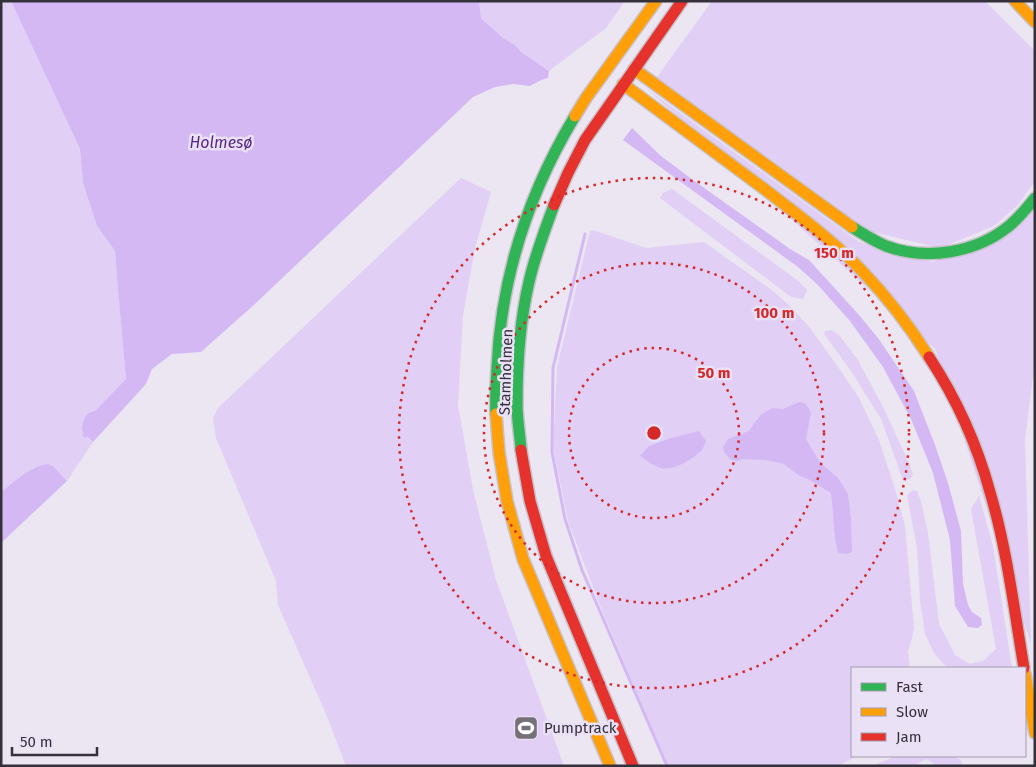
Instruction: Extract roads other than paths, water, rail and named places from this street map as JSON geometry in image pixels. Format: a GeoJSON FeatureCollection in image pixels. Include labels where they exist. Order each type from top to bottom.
{"type":"FeatureCollection","features":[{"type":"Feature","properties":{"kind":"main road","name":"Stamholmen"},"geometry":{"type":"LineString","coordinates":[[610,766],[523,559],[507,501],[499,452],[495,403],[497,358],[501,313],[518,240],[535,194],[557,147],[586,98],[656,1]]}},
{"type":"Feature","properties":{"kind":"main road","name":"Stamholmen"},"geometry":{"type":"LineString","coordinates":[[633,766],[546,556],[530,501],[521,451],[517,405],[519,360],[523,314],[529,282],[538,249],[554,204],[568,173],[586,140],[623,84],[682,1]]}},
{"type":"Feature","properties":{"kind":"main road"},"geometry":{"type":"LineString","coordinates":[[1015,1],[1035,22]]}},
{"type":"Feature","properties":{"kind":"main road"},"geometry":{"type":"LineString","coordinates":[[611,63],[634,69],[848,225],[870,239],[893,249],[918,253],[943,253],[968,248],[992,238],[1012,223],[1035,198]]}},
{"type":"Feature","properties":{"kind":"main road"},"geometry":{"type":"LineString","coordinates":[[611,63],[623,84],[831,241],[864,273],[922,345],[946,384],[983,468],[996,513],[1024,667]]}},
{"type":"Feature","properties":{"kind":"main road"},"geometry":{"type":"LineString","coordinates":[[1026,680],[1035,733]]}},
{"type":"Feature","properties":{"kind":"water","name":"Holmesø"},"geometry":{"type":"Polygon","coordinates":[[[11,1],[479,1],[481,18],[503,38],[549,71],[548,78],[530,86],[513,84],[495,87],[473,97],[257,302],[201,352],[172,354],[152,369],[146,384],[93,442],[87,436],[85,438],[82,435],[84,433],[82,430],[85,417],[96,410],[126,379],[115,251],[97,226],[83,183],[80,149],[11,1]]]}},
{"type":"Feature","properties":{"kind":"water"},"geometry":{"type":"Polygon","coordinates":[[[632,128],[661,156],[693,180],[790,249],[809,260],[878,338],[914,391],[935,445],[961,531],[963,584],[968,605],[972,612],[981,618],[982,625],[978,628],[968,627],[955,606],[950,540],[933,473],[911,419],[883,367],[850,321],[817,284],[798,267],[623,140],[632,128]]]}},
{"type":"Feature","properties":{"kind":"water"},"geometry":{"type":"Polygon","coordinates":[[[799,402],[805,403],[811,412],[806,439],[818,459],[838,478],[848,494],[852,552],[847,554],[838,553],[831,493],[800,476],[784,464],[766,460],[743,459],[737,461],[730,459],[724,452],[723,447],[728,439],[749,431],[761,415],[772,408],[783,409],[799,402]]]}},
{"type":"Feature","properties":{"kind":"water"},"geometry":{"type":"Polygon","coordinates":[[[699,431],[706,441],[703,448],[682,464],[671,468],[661,468],[640,456],[649,446],[699,431]]]}},
{"type":"Feature","properties":{"kind":"water"},"geometry":{"type":"Polygon","coordinates":[[[48,464],[54,467],[67,481],[1,543],[1,492],[29,471],[48,464]]]}},
{"type":"Feature","properties":{"kind":"waterway"},"geometry":{"type":"LineString","coordinates":[[585,234],[553,368],[552,452],[565,519],[582,570],[667,766]]}},
{"type":"Feature","properties":{"kind":"place","name":"Pumptrack"},"geometry":{"type":"Point","coordinates":[526,728]}}]}
